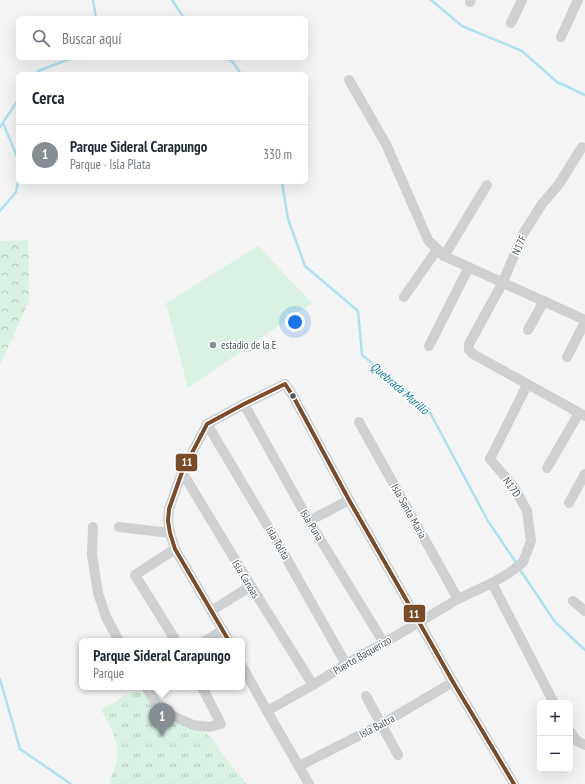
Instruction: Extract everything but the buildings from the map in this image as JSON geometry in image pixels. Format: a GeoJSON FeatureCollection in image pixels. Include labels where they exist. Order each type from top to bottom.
{"type":"FeatureCollection","features":[{"type":"Feature","properties":{"kind":"street"},"geometry":{"type":"LineString","coordinates":[[511,23],[522,0]]}},
{"type":"Feature","properties":{"kind":"street"},"geometry":{"type":"LineString","coordinates":[[561,37],[578,0]]}},
{"type":"Feature","properties":{"kind":"street"},"geometry":{"type":"LineString","coordinates":[[349,80],[386,144],[428,240],[441,253],[469,268],[503,282],[585,321],[567,357]]}},
{"type":"Feature","properties":{"kind":"street","name":"N17F"},"geometry":{"type":"LineString","coordinates":[[527,384],[473,354],[469,350],[469,344],[503,282],[523,234],[542,204],[559,184],[582,147]]}},
{"type":"Feature","properties":{"kind":"street"},"geometry":{"type":"LineString","coordinates":[[404,297],[434,254],[441,253],[488,185]]}},
{"type":"Feature","properties":{"kind":"street"},"geometry":{"type":"LineString","coordinates":[[429,346],[469,268]]}},
{"type":"Feature","properties":{"kind":"street"},"geometry":{"type":"LineString","coordinates":[[528,330],[544,301]]}},
{"type":"Feature","properties":{"kind":"street"},"geometry":{"type":"LineString","coordinates":[[227,638],[174,549],[168,521],[169,509],[182,472],[207,424],[285,384],[349,500],[453,682],[513,781],[501,784]]}},
{"type":"Feature","properties":{"kind":"street"},"geometry":{"type":"LineString","coordinates":[[527,384],[582,415],[547,468]]}},
{"type":"Feature","properties":{"kind":"street","name":"N17D"},"geometry":{"type":"LineString","coordinates":[[492,583],[509,573],[523,562],[531,541],[527,511],[514,487],[490,459],[527,384]]}},
{"type":"Feature","properties":{"kind":"street","name":"Isla Puna"},"geometry":{"type":"LineString","coordinates":[[244,404],[309,521],[384,643]]}},
{"type":"Feature","properties":{"kind":"street","name":"Isla Santa María"},"geometry":{"type":"LineString","coordinates":[[359,422],[458,599]]}},
{"type":"Feature","properties":{"kind":"street","name":"Isla Tolita"},"geometry":{"type":"LineString","coordinates":[[207,424],[276,540],[346,664]]}},
{"type":"Feature","properties":{"kind":"street","name":"Isla Canoas"},"geometry":{"type":"LineString","coordinates":[[182,472],[313,685]]}},
{"type":"Feature","properties":{"kind":"street"},"geometry":{"type":"LineString","coordinates":[[569,503],[585,474]]}},
{"type":"Feature","properties":{"kind":"street"},"geometry":{"type":"LineString","coordinates":[[309,521],[349,500]]}},
{"type":"Feature","properties":{"kind":"street"},"geometry":{"type":"LineString","coordinates":[[93,527],[92,555],[98,593],[106,617],[117,638]]}},
{"type":"Feature","properties":{"kind":"street"},"geometry":{"type":"LineString","coordinates":[[119,527],[170,533]]}},
{"type":"Feature","properties":{"kind":"street"},"geometry":{"type":"LineString","coordinates":[[174,549],[135,575],[174,638]]}},
{"type":"Feature","properties":{"kind":"street"},"geometry":{"type":"LineString","coordinates":[[492,583],[552,700]]}},
{"type":"Feature","properties":{"kind":"street","name":"Puerto Baquerizo"},"geometry":{"type":"LineString","coordinates":[[267,711],[458,599],[492,583]]}},
{"type":"Feature","properties":{"kind":"street"},"geometry":{"type":"LineString","coordinates":[[211,611],[251,586]]}},
{"type":"Feature","properties":{"kind":"street"},"geometry":{"type":"LineString","coordinates":[[573,601],[585,611]]}},
{"type":"Feature","properties":{"kind":"street"},"geometry":{"type":"LineString","coordinates":[[210,638],[223,630]]}},
{"type":"Feature","properties":{"kind":"street"},"geometry":{"type":"LineString","coordinates":[[245,671],[309,784]]}},
{"type":"Feature","properties":{"kind":"street","name":"Isla Baltra"},"geometry":{"type":"LineString","coordinates":[[299,766],[382,724],[453,682]]}},
{"type":"Feature","properties":{"kind":"street"},"geometry":{"type":"LineString","coordinates":[[148,690],[154,700],[173,716],[194,725],[209,727],[222,724],[204,690]]}},
{"type":"Feature","properties":{"kind":"street"},"geometry":{"type":"LineString","coordinates":[[366,696],[398,756]]}},
{"type":"Feature","properties":{"kind":"street"},"geometry":{"type":"LineString","coordinates":[[573,735],[577,741],[585,745]]}},
{"type":"Feature","properties":{"kind":"green space"},"geometry":{"type":"Polygon","coordinates":[[[28,240],[29,301],[0,365],[0,241],[28,240]]]}},
{"type":"Feature","properties":{"kind":"green space","name":"estadio de la E"},"geometry":{"type":"Polygon","coordinates":[[[258,246],[312,303],[188,388],[166,303],[258,246]]]}},
{"type":"Feature","properties":{"kind":"green space"},"geometry":{"type":"Polygon","coordinates":[[[138,691],[147,695],[189,727],[204,732],[214,740],[220,751],[247,784],[111,784],[109,782],[116,762],[117,745],[111,728],[101,710],[114,703],[121,697],[138,691]]]}},
{"type":"Feature","properties":{"kind":"waterway"},"geometry":{"type":"LineString","coordinates":[[93,0],[96,16]]}},
{"type":"Feature","properties":{"kind":"waterway","name":"Quebrada Murillo"},"geometry":{"type":"LineString","coordinates":[[172,0],[183,16]]}},
{"type":"Feature","properties":{"kind":"waterway"},"geometry":{"type":"LineString","coordinates":[[431,0],[462,26],[522,51],[557,82],[585,95]]}},
{"type":"Feature","properties":{"kind":"waterway"},"geometry":{"type":"LineString","coordinates":[[37,72],[67,60]]}},
{"type":"Feature","properties":{"kind":"waterway","name":"Quebrada Murillo"},"geometry":{"type":"LineString","coordinates":[[230,60],[240,72]]}},
{"type":"Feature","properties":{"kind":"waterway"},"geometry":{"type":"LineString","coordinates":[[0,127],[16,103]]}},
{"type":"Feature","properties":{"kind":"waterway"},"geometry":{"type":"LineString","coordinates":[[3,123],[16,154]]}},
{"type":"Feature","properties":{"kind":"waterway"},"geometry":{"type":"LineString","coordinates":[[0,211],[16,192],[17,184]]}},
{"type":"Feature","properties":{"kind":"waterway","name":"Quebrada Murillo"},"geometry":{"type":"LineString","coordinates":[[282,184],[288,219],[305,266],[358,311],[362,355],[428,409],[488,521],[517,564]]}},
{"type":"Feature","properties":{"kind":"waterway","name":"Quebrada Murillo"},"geometry":{"type":"LineString","coordinates":[[519,568],[555,622],[585,650]]}},
{"type":"Feature","properties":{"kind":"waterway"},"geometry":{"type":"LineString","coordinates":[[0,679],[20,749],[71,784]]}},
{"type":"Feature","properties":{"kind":"transit line","name":"11"},"geometry":{"type":"LineString","coordinates":[[227,638],[175,549],[168,521],[169,509],[182,472],[207,424],[285,384],[293,396],[349,500],[453,682],[514,784]]}},
{"type":"Feature","properties":{"kind":"place","name":"estadio de la E"},"geometry":{"type":"Point","coordinates":[213,345]}},
{"type":"Feature","properties":{"kind":"place","name":"Parque Sideral Carapungo"},"geometry":{"type":"Point","coordinates":[162,736]}}]}
